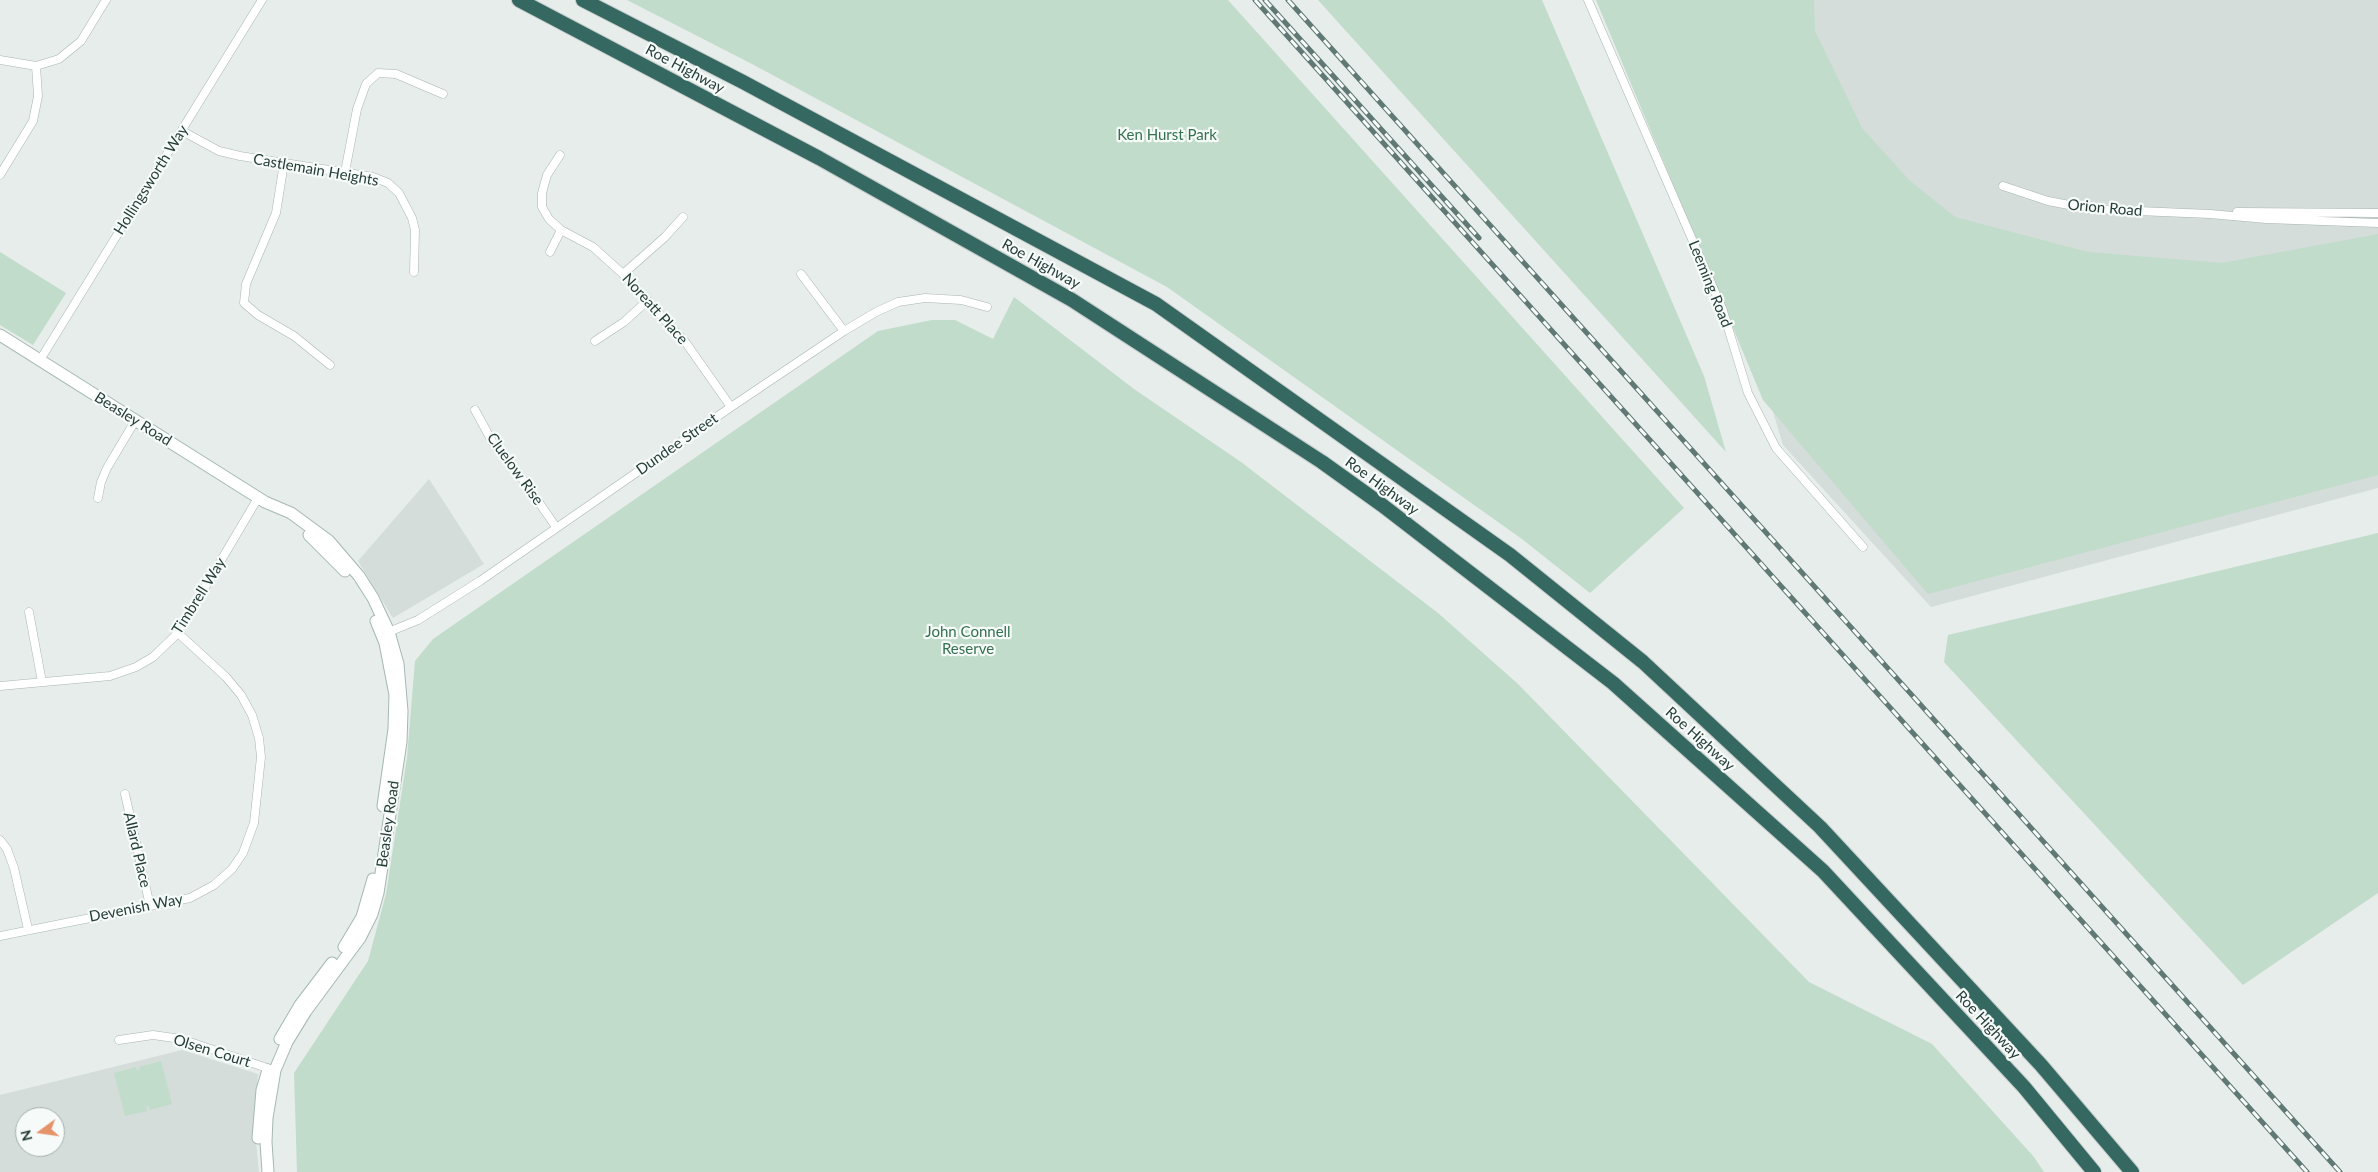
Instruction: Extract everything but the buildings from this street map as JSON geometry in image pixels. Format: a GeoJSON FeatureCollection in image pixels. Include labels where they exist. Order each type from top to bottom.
{"type":"FeatureCollection","features":[{"type":"Feature","properties":{"kind":"highway","name":"Roe Highway"},"geometry":{"type":"LineString","coordinates":[[518,0],[819,158],[1072,300],[1322,462],[1382,505],[1613,683],[1823,871],[2024,1087],[2094,1172]]}},
{"type":"Feature","properties":{"kind":"highway","name":"Roe Highway"},"geometry":{"type":"LineString","coordinates":[[583,0],[743,82],[1156,304],[1510,555],[1643,662],[1820,827],[2041,1065],[2132,1172]]}},
{"type":"Feature","properties":{"kind":"main road","name":"Beasley Road"},"geometry":{"type":"LineString","coordinates":[[0,335],[262,500],[324,548],[348,574],[386,633],[394,688],[394,728],[371,890],[362,917],[350,939],[300,1005],[280,1039],[258,1116],[261,1172]]}},
{"type":"Feature","properties":{"kind":"main road","name":"Beasley Road"},"geometry":{"type":"LineString","coordinates":[[268,1172],[266,1118],[272,1069]]}},
{"type":"Feature","properties":{"kind":"street"},"geometry":{"type":"LineString","coordinates":[[0,60],[36,66],[59,59],[81,41],[106,0]]}},
{"type":"Feature","properties":{"kind":"street","name":"Hollingsworth Way"},"geometry":{"type":"LineString","coordinates":[[40,360],[262,0]]}},
{"type":"Feature","properties":{"kind":"street","name":"Leeming Road"},"geometry":{"type":"LineString","coordinates":[[1588,0],[1722,308],[1748,392],[1776,448],[1863,547]]}},
{"type":"Feature","properties":{"kind":"street"},"geometry":{"type":"LineString","coordinates":[[0,175],[33,121],[38,96],[36,66]]}},
{"type":"Feature","properties":{"kind":"street"},"geometry":{"type":"LineString","coordinates":[[345,172],[356,109],[366,84],[378,73],[396,74],[443,94]]}},
{"type":"Feature","properties":{"kind":"street","name":"Castlemain Heights"},"geometry":{"type":"LineString","coordinates":[[182,131],[219,151],[373,177],[388,183],[399,193],[407,205],[414,230],[414,272]]}},
{"type":"Feature","properties":{"kind":"street","name":"Noreatt Place"},"geometry":{"type":"LineString","coordinates":[[560,155],[547,176],[542,193],[542,207],[549,219],[561,230],[592,247],[623,274],[686,343],[731,407]]}},
{"type":"Feature","properties":{"kind":"street"},"geometry":{"type":"LineString","coordinates":[[284,163],[276,213],[246,284],[244,303],[258,315],[294,336],[330,364]]}},
{"type":"Feature","properties":{"kind":"street","name":"Orion Road"},"geometry":{"type":"LineString","coordinates":[[2003,186],[2048,201],[2090,209],[2378,223]]}},
{"type":"Feature","properties":{"kind":"street","name":"Orion Road"},"geometry":{"type":"LineString","coordinates":[[2210,214],[2266,211],[2378,213]]}},
{"type":"Feature","properties":{"kind":"street"},"geometry":{"type":"LineString","coordinates":[[623,274],[665,237],[683,217]]}},
{"type":"Feature","properties":{"kind":"street"},"geometry":{"type":"LineString","coordinates":[[550,252],[561,230]]}},
{"type":"Feature","properties":{"kind":"street"},"geometry":{"type":"LineString","coordinates":[[800,274],[844,331]]}},
{"type":"Feature","properties":{"kind":"street","name":"Dundee Street"},"geometry":{"type":"LineString","coordinates":[[386,633],[432,612],[480,581],[731,407],[844,331],[887,306],[911,299],[961,300],[986,307]]}},
{"type":"Feature","properties":{"kind":"street"},"geometry":{"type":"LineString","coordinates":[[595,341],[624,322],[647,301]]}},
{"type":"Feature","properties":{"kind":"street","name":"Cluelow Rise"},"geometry":{"type":"LineString","coordinates":[[475,410],[493,443],[524,481],[556,527]]}},
{"type":"Feature","properties":{"kind":"street"},"geometry":{"type":"LineString","coordinates":[[98,498],[101,482],[107,468],[136,421]]}},
{"type":"Feature","properties":{"kind":"street","name":"Timbrell Way"},"geometry":{"type":"LineString","coordinates":[[0,686],[95,678],[122,672],[153,657],[178,633],[262,500]]}},
{"type":"Feature","properties":{"kind":"street"},"geometry":{"type":"LineString","coordinates":[[29,612],[42,682]]}},
{"type":"Feature","properties":{"kind":"street","name":"Devenish Way"},"geometry":{"type":"LineString","coordinates":[[0,936],[190,898],[214,885],[232,869],[243,853],[250,835],[257,795],[261,757],[259,738],[252,715],[241,695],[226,677],[178,633]]}},
{"type":"Feature","properties":{"kind":"street","name":"Allard Place"},"geometry":{"type":"LineString","coordinates":[[125,794],[150,906]]}},
{"type":"Feature","properties":{"kind":"street"},"geometry":{"type":"LineString","coordinates":[[0,840],[7,848],[14,868],[28,929]]}},
{"type":"Feature","properties":{"kind":"street","name":"Olsen Court"},"geometry":{"type":"LineString","coordinates":[[119,1040],[153,1035],[181,1039],[272,1069]]}},
{"type":"Feature","properties":{"kind":"shaded area"},"geometry":{"type":"Polygon","coordinates":[[[1603,0],[2378,0],[2378,488],[1931,607],[1783,445],[1758,361],[1603,0]]]}},
{"type":"Feature","properties":{"kind":"shaded area"},"geometry":{"type":"Polygon","coordinates":[[[429,479],[484,564],[393,618],[358,561],[429,479]]]}},
{"type":"Feature","properties":{"kind":"shaded area"},"geometry":{"type":"Polygon","coordinates":[[[182,1050],[258,1074],[254,1120],[259,1172],[0,1172],[0,1095],[182,1050]]]}},
{"type":"Feature","properties":{"kind":"green space","name":"Ken Hurst Park"},"geometry":{"type":"Polygon","coordinates":[[[627,0],[1228,0],[1684,508],[1590,593],[1522,539],[1167,287],[752,64],[627,0]]]}},
{"type":"Feature","properties":{"kind":"green space"},"geometry":{"type":"Polygon","coordinates":[[[1318,0],[1542,0],[1704,376],[1726,452],[1318,0]]]}},
{"type":"Feature","properties":{"kind":"green space"},"geometry":{"type":"Polygon","coordinates":[[[1596,0],[1814,0],[1815,31],[1862,128],[1909,180],[1955,217],[2088,252],[2222,263],[2378,234],[2378,475],[1928,594],[1763,400],[1596,0]]]}},
{"type":"Feature","properties":{"kind":"green space"},"geometry":{"type":"Polygon","coordinates":[[[0,252],[66,293],[33,345],[0,325],[0,252]]]}},
{"type":"Feature","properties":{"kind":"green space","name":"John Connell Reserve"},"geometry":{"type":"Polygon","coordinates":[[[1014,297],[1134,389],[1241,462],[1438,613],[1518,684],[1809,982],[1932,1044],[2034,1157],[2044,1172],[297,1172],[294,1073],[368,961],[386,894],[407,758],[415,661],[433,639],[878,331],[932,320],[955,320],[993,339],[1014,297]]]}},
{"type":"Feature","properties":{"kind":"green space"},"geometry":{"type":"Polygon","coordinates":[[[2378,533],[2378,893],[2243,985],[1944,662],[1948,635],[2378,533]]]}},
{"type":"Feature","properties":{"kind":"green space"},"geometry":{"type":"Polygon","coordinates":[[[161,1061],[172,1104],[150,1110],[149,1106],[146,1107],[147,1111],[125,1116],[114,1073],[136,1067],[137,1071],[140,1070],[139,1067],[161,1061]]]}},
{"type":"Feature","properties":{"kind":"railway"},"geometry":{"type":"LineString","coordinates":[[1255,0],[2307,1172]]}},
{"type":"Feature","properties":{"kind":"railway"},"geometry":{"type":"LineString","coordinates":[[1265,0],[1479,238]]}},
{"type":"Feature","properties":{"kind":"railway"},"geometry":{"type":"LineString","coordinates":[[1288,0],[2340,1172]]}}]}
